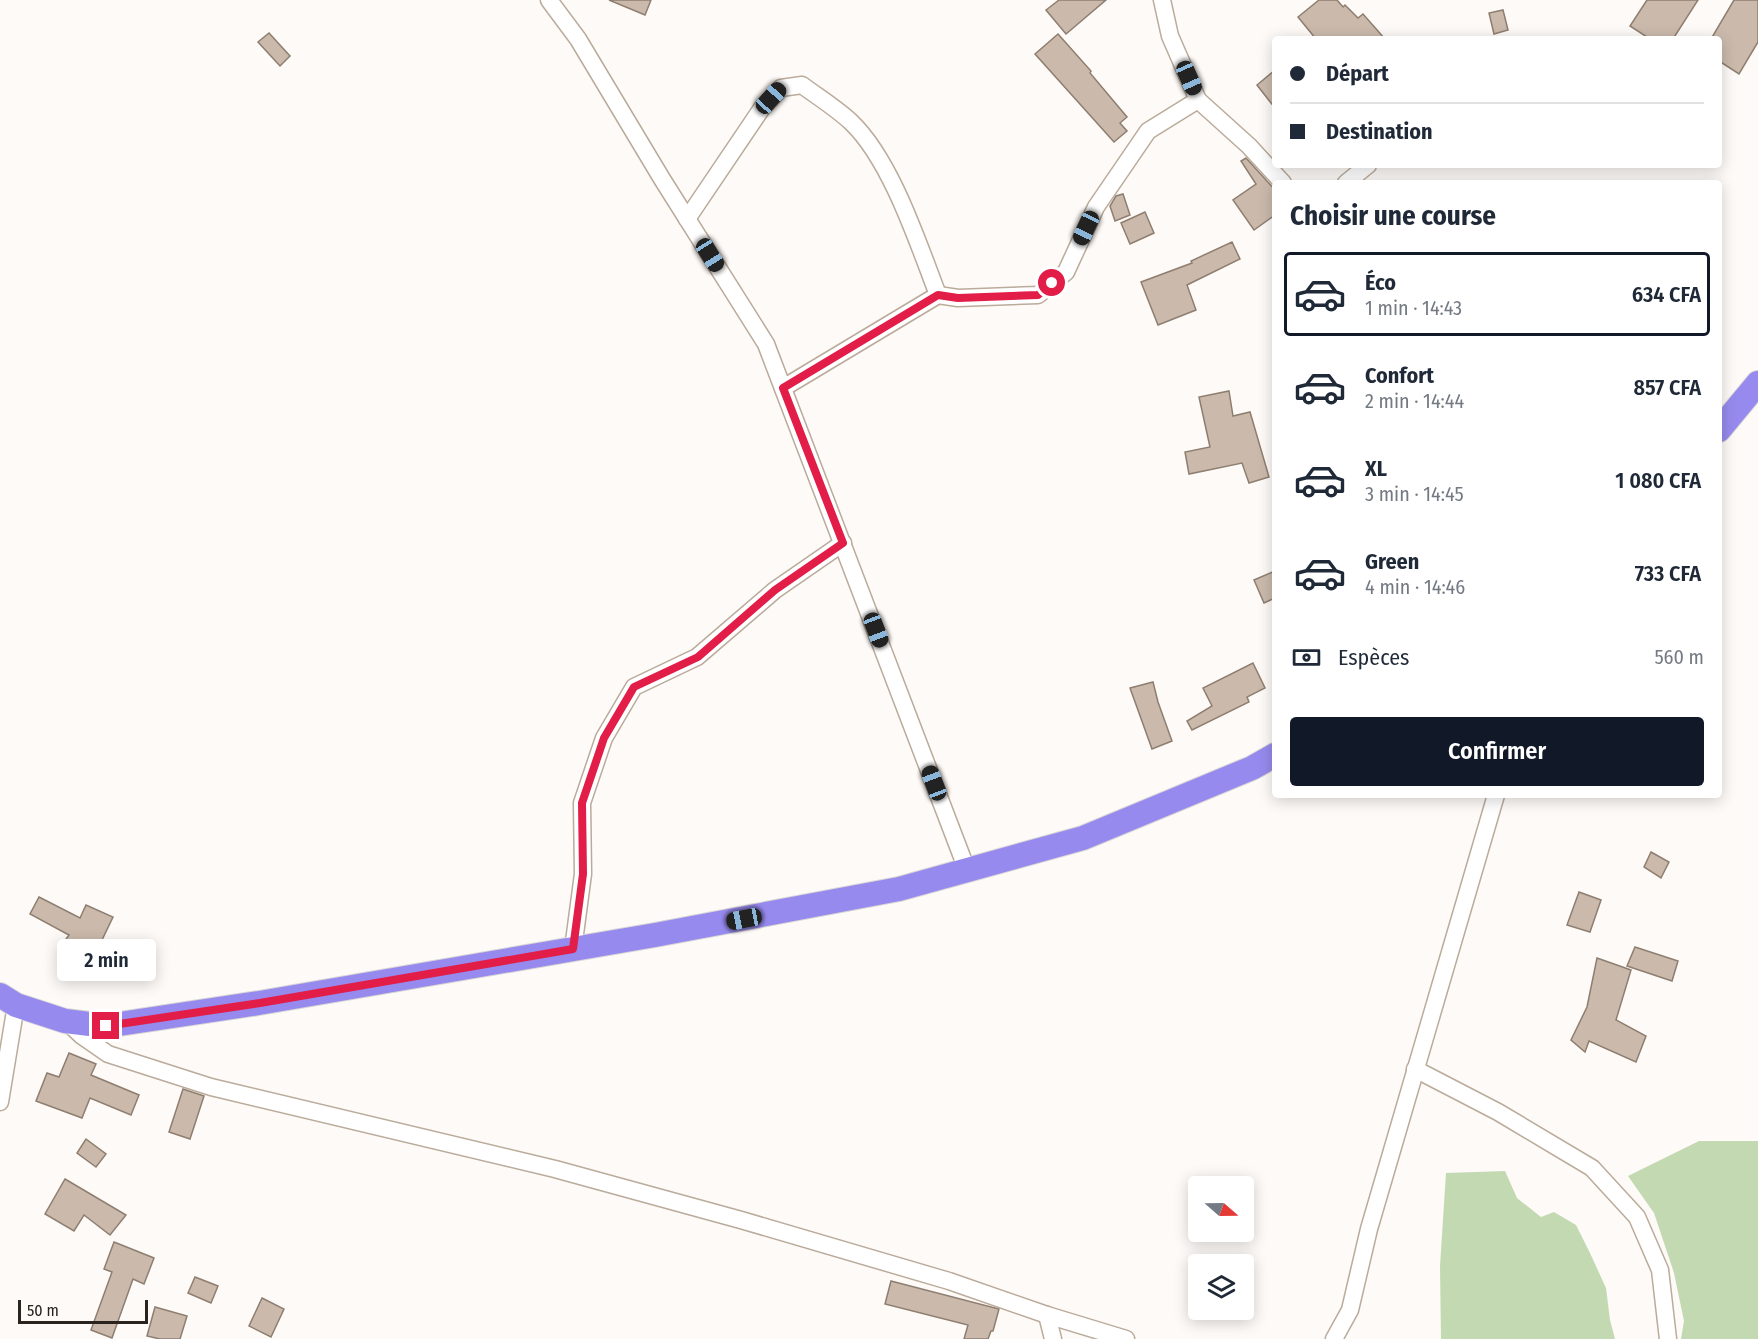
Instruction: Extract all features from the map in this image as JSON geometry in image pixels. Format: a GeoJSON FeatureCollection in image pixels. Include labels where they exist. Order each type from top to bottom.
{"type":"FeatureCollection","features":[{"type":"Feature","properties":{"kind":"highway"},"geometry":{"type":"LineString","coordinates":[[1722,427],[1753,398]]}},
{"type":"Feature","properties":{"kind":"highway"},"geometry":{"type":"LineString","coordinates":[[8,1000],[65,1021],[106,1026],[260,1003],[573,949],[899,889],[1083,838],[1252,768],[1272,757]]}},
{"type":"Feature","properties":{"kind":"street"},"geometry":{"type":"LineString","coordinates":[[549,0],[578,39],[766,344],[968,870]]}},
{"type":"Feature","properties":{"kind":"street"},"geometry":{"type":"LineString","coordinates":[[1162,0],[1170,36],[1198,100],[1249,146],[1279,180]]}},
{"type":"Feature","properties":{"kind":"street"},"geometry":{"type":"LineString","coordinates":[[687,219],[762,108],[781,88],[802,85],[851,122],[877,154],[905,212],[938,295]]}},
{"type":"Feature","properties":{"kind":"street"},"geometry":{"type":"LineString","coordinates":[[783,388],[938,295],[958,298],[1038,295],[1066,272],[1096,207],[1148,131],[1198,100]]}},
{"type":"Feature","properties":{"kind":"street"},"geometry":{"type":"LineString","coordinates":[[1350,180],[1364,168]]}},
{"type":"Feature","properties":{"kind":"street"},"geometry":{"type":"LineString","coordinates":[[573,949],[583,874],[582,803],[604,738],[634,687],[698,657],[775,590],[843,543]]}},
{"type":"Feature","properties":{"kind":"street"},"geometry":{"type":"LineString","coordinates":[[1334,1339],[1350,1310],[1369,1229],[1495,798]]}},
{"type":"Feature","properties":{"kind":"street"},"geometry":{"type":"LineString","coordinates":[[0,1102],[8,1000]]}},
{"type":"Feature","properties":{"kind":"street"},"geometry":{"type":"LineString","coordinates":[[65,1021],[108,1054],[211,1087],[577,1175],[949,1281],[1047,1316],[1126,1339]]}},
{"type":"Feature","properties":{"kind":"street"},"geometry":{"type":"LineString","coordinates":[[1415,1069],[1498,1112],[1592,1168],[1637,1217],[1660,1270],[1668,1339]]}},
{"type":"Feature","properties":{"kind":"street"},"geometry":{"type":"LineString","coordinates":[[1047,1316],[1053,1339]]}},
{"type":"Feature","properties":{"kind":"green space"},"geometry":{"type":"Polygon","coordinates":[[[1699,1141],[1758,1141],[1758,1339],[1681,1339],[1684,1321],[1674,1273],[1654,1213],[1628,1176],[1699,1141]]]}},
{"type":"Feature","properties":{"kind":"green space"},"geometry":{"type":"Polygon","coordinates":[[[1505,1171],[1517,1198],[1541,1217],[1554,1212],[1576,1225],[1606,1288],[1615,1339],[1441,1339],[1440,1266],[1446,1173],[1505,1171]]]}},
{"type":"Feature","properties":{"kind":"building"},"geometry":{"type":"Polygon","coordinates":[[[609,0],[651,0],[645,15],[609,0]]]}},
{"type":"Feature","properties":{"kind":"building"},"geometry":{"type":"Polygon","coordinates":[[[1059,0],[1106,0],[1066,34],[1046,10],[1059,0]]]}},
{"type":"Feature","properties":{"kind":"building"},"geometry":{"type":"Polygon","coordinates":[[[1319,0],[1337,0],[1358,18],[1363,14],[1382,36],[1314,36],[1298,17],[1319,0]]]}},
{"type":"Feature","properties":{"kind":"building"},"geometry":{"type":"Polygon","coordinates":[[[1647,0],[1698,0],[1675,36],[1645,36],[1630,26],[1647,0]]]}},
{"type":"Feature","properties":{"kind":"building"},"geometry":{"type":"Polygon","coordinates":[[[1734,0],[1758,0],[1758,42],[1739,74],[1722,63],[1722,36],[1713,36],[1734,0]]]}},
{"type":"Feature","properties":{"kind":"building"},"geometry":{"type":"Polygon","coordinates":[[[1503,10],[1508,30],[1494,34],[1489,13],[1503,10]]]}},
{"type":"Feature","properties":{"kind":"building"},"geometry":{"type":"Polygon","coordinates":[[[269,33],[290,56],[280,66],[258,42],[269,33]]]}},
{"type":"Feature","properties":{"kind":"building"},"geometry":{"type":"Polygon","coordinates":[[[1058,34],[1127,117],[1120,123],[1127,131],[1114,142],[1035,54],[1058,34]]]}},
{"type":"Feature","properties":{"kind":"building"},"geometry":{"type":"Polygon","coordinates":[[[1272,72],[1272,104],[1257,85],[1272,72]]]}},
{"type":"Feature","properties":{"kind":"building"},"geometry":{"type":"Polygon","coordinates":[[[1246,158],[1272,187],[1272,217],[1254,230],[1233,200],[1256,184],[1241,161],[1246,158]]]}},
{"type":"Feature","properties":{"kind":"building"},"geometry":{"type":"Polygon","coordinates":[[[1123,194],[1130,215],[1115,221],[1110,206],[1116,196],[1123,194]]]}},
{"type":"Feature","properties":{"kind":"building"},"geometry":{"type":"Polygon","coordinates":[[[1145,212],[1154,233],[1130,244],[1121,223],[1145,212]]]}},
{"type":"Feature","properties":{"kind":"building"},"geometry":{"type":"Polygon","coordinates":[[[1232,242],[1240,259],[1187,285],[1196,310],[1158,325],[1141,282],[1192,263],[1191,261],[1232,242]]]}},
{"type":"Feature","properties":{"kind":"building"},"geometry":{"type":"Polygon","coordinates":[[[1229,391],[1233,416],[1250,412],[1269,477],[1249,483],[1242,463],[1189,474],[1185,452],[1210,447],[1199,397],[1229,391]]]}},
{"type":"Feature","properties":{"kind":"building"},"geometry":{"type":"Polygon","coordinates":[[[1272,572],[1272,599],[1264,603],[1254,580],[1272,572]]]}},
{"type":"Feature","properties":{"kind":"building"},"geometry":{"type":"Polygon","coordinates":[[[1253,663],[1265,688],[1247,697],[1249,702],[1192,730],[1187,721],[1212,706],[1203,688],[1253,663]]]}},
{"type":"Feature","properties":{"kind":"building"},"geometry":{"type":"Polygon","coordinates":[[[1153,682],[1172,741],[1152,749],[1130,688],[1153,682]]]}},
{"type":"Feature","properties":{"kind":"building"},"geometry":{"type":"Polygon","coordinates":[[[1651,852],[1669,862],[1661,878],[1644,867],[1651,852]]]}},
{"type":"Feature","properties":{"kind":"building"},"geometry":{"type":"Polygon","coordinates":[[[1579,892],[1601,900],[1590,932],[1567,925],[1579,892]]]}},
{"type":"Feature","properties":{"kind":"building"},"geometry":{"type":"Polygon","coordinates":[[[39,897],[80,918],[86,905],[113,917],[102,940],[126,949],[116,975],[90,965],[91,962],[63,943],[69,935],[30,914],[39,897]]]}},
{"type":"Feature","properties":{"kind":"building"},"geometry":{"type":"Polygon","coordinates":[[[1635,947],[1678,961],[1672,981],[1627,966],[1635,947]]]}},
{"type":"Feature","properties":{"kind":"building"},"geometry":{"type":"Polygon","coordinates":[[[1597,958],[1631,970],[1616,1020],[1646,1036],[1636,1062],[1589,1041],[1585,1052],[1571,1040],[1587,1007],[1597,958]]]}},
{"type":"Feature","properties":{"kind":"building"},"geometry":{"type":"Polygon","coordinates":[[[69,1053],[96,1064],[91,1075],[139,1095],[131,1115],[90,1098],[82,1118],[36,1101],[47,1073],[59,1077],[69,1053]]]}},
{"type":"Feature","properties":{"kind":"building"},"geometry":{"type":"Polygon","coordinates":[[[183,1089],[204,1096],[190,1139],[169,1132],[183,1089]]]}},
{"type":"Feature","properties":{"kind":"building"},"geometry":{"type":"Polygon","coordinates":[[[86,1139],[106,1154],[96,1167],[77,1153],[86,1139]]]}},
{"type":"Feature","properties":{"kind":"building"},"geometry":{"type":"Polygon","coordinates":[[[65,1179],[126,1215],[110,1235],[84,1215],[74,1231],[45,1214],[65,1179]]]}},
{"type":"Feature","properties":{"kind":"building"},"geometry":{"type":"Polygon","coordinates":[[[114,1242],[154,1258],[144,1284],[133,1279],[112,1338],[91,1330],[112,1272],[104,1269],[114,1242]]]}},
{"type":"Feature","properties":{"kind":"building"},"geometry":{"type":"Polygon","coordinates":[[[195,1277],[218,1286],[211,1303],[188,1293],[195,1277]]]}},
{"type":"Feature","properties":{"kind":"building"},"geometry":{"type":"Polygon","coordinates":[[[891,1281],[999,1309],[993,1331],[988,1339],[964,1339],[968,1325],[885,1304],[891,1281]]]}},
{"type":"Feature","properties":{"kind":"building"},"geometry":{"type":"Polygon","coordinates":[[[262,1298],[284,1309],[271,1337],[249,1326],[262,1298]]]}},
{"type":"Feature","properties":{"kind":"building"},"geometry":{"type":"Polygon","coordinates":[[[155,1307],[187,1316],[180,1339],[160,1339],[147,1336],[155,1307]]]}},
{"type":"Feature","properties":{"kind":"route"},"geometry":{"type":"LineString","coordinates":[[106,1026],[260,1003],[573,949],[583,874],[582,803],[604,738],[634,687],[698,657],[775,590],[843,543],[783,388],[938,295],[958,298],[1038,295],[1052,283]]}}]}
